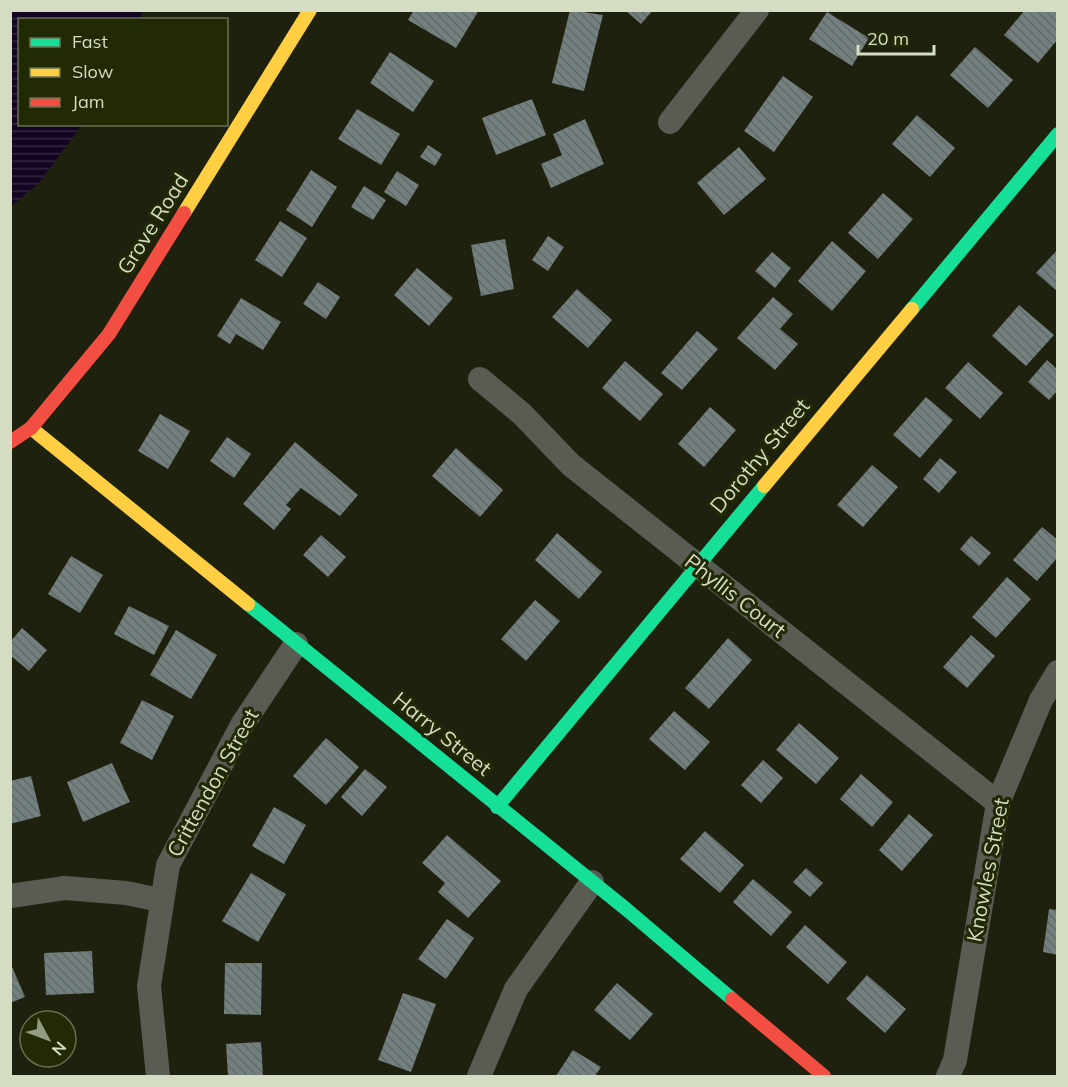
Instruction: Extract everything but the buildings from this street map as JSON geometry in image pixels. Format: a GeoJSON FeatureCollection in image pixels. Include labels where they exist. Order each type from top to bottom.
{"type":"FeatureCollection","features":[{"type":"Feature","properties":{"kind":"street","name":"Grove Road"},"geometry":{"type":"LineString","coordinates":[[10,442],[31,428],[109,334],[310,10]]}},
{"type":"Feature","properties":{"kind":"street"},"geometry":{"type":"LineString","coordinates":[[670,122],[756,10]]}},
{"type":"Feature","properties":{"kind":"street","name":"Dorothy Street"},"geometry":{"type":"LineString","coordinates":[[497,807],[696,565],[1058,134]]}},
{"type":"Feature","properties":{"kind":"street","name":"Phyllis Court"},"geometry":{"type":"LineString","coordinates":[[480,379],[522,414],[571,465],[998,803]]}},
{"type":"Feature","properties":{"kind":"street","name":"Harry Street"},"geometry":{"type":"LineString","coordinates":[[31,428],[592,882],[824,1077]]}},
{"type":"Feature","properties":{"kind":"street","name":"Crittendon Street"},"geometry":{"type":"LineString","coordinates":[[158,1077],[149,986],[160,900],[168,865],[242,725],[296,644]]}},
{"type":"Feature","properties":{"kind":"street","name":"Knowles Street"},"geometry":{"type":"LineString","coordinates":[[948,1077],[955,1060],[998,803],[1041,700],[1058,672]]}},
{"type":"Feature","properties":{"kind":"street"},"geometry":{"type":"LineString","coordinates":[[479,1077],[516,990],[592,882]]}},
{"type":"Feature","properties":{"kind":"street"},"geometry":{"type":"LineString","coordinates":[[10,896],[65,888],[126,893],[160,900]]}},
{"type":"Feature","properties":{"kind":"shaded area"},"geometry":{"type":"Polygon","coordinates":[[[11,10],[143,11],[140,18],[18,18],[18,126],[81,126],[38,184],[11,206],[11,10]]]}},
{"type":"Feature","properties":{"kind":"traffic: fast"},"geometry":{"type":"LineString","coordinates":[[912,309],[1058,134]]}},
{"type":"Feature","properties":{"kind":"traffic: fast"},"geometry":{"type":"LineString","coordinates":[[497,807],[764,486]]}},
{"type":"Feature","properties":{"kind":"traffic: fast"},"geometry":{"type":"LineString","coordinates":[[248,604],[626,909],[732,999]]}},
{"type":"Feature","properties":{"kind":"traffic: slow"},"geometry":{"type":"LineString","coordinates":[[184,213],[310,10]]}},
{"type":"Feature","properties":{"kind":"traffic: slow"},"geometry":{"type":"LineString","coordinates":[[764,486],[912,309]]}},
{"type":"Feature","properties":{"kind":"traffic: slow"},"geometry":{"type":"LineString","coordinates":[[31,428],[248,604]]}},
{"type":"Feature","properties":{"kind":"traffic: jam"},"geometry":{"type":"LineString","coordinates":[[10,442],[31,428],[109,334],[184,213]]}},
{"type":"Feature","properties":{"kind":"traffic: jam"},"geometry":{"type":"LineString","coordinates":[[732,999],[824,1076]]}}]}
